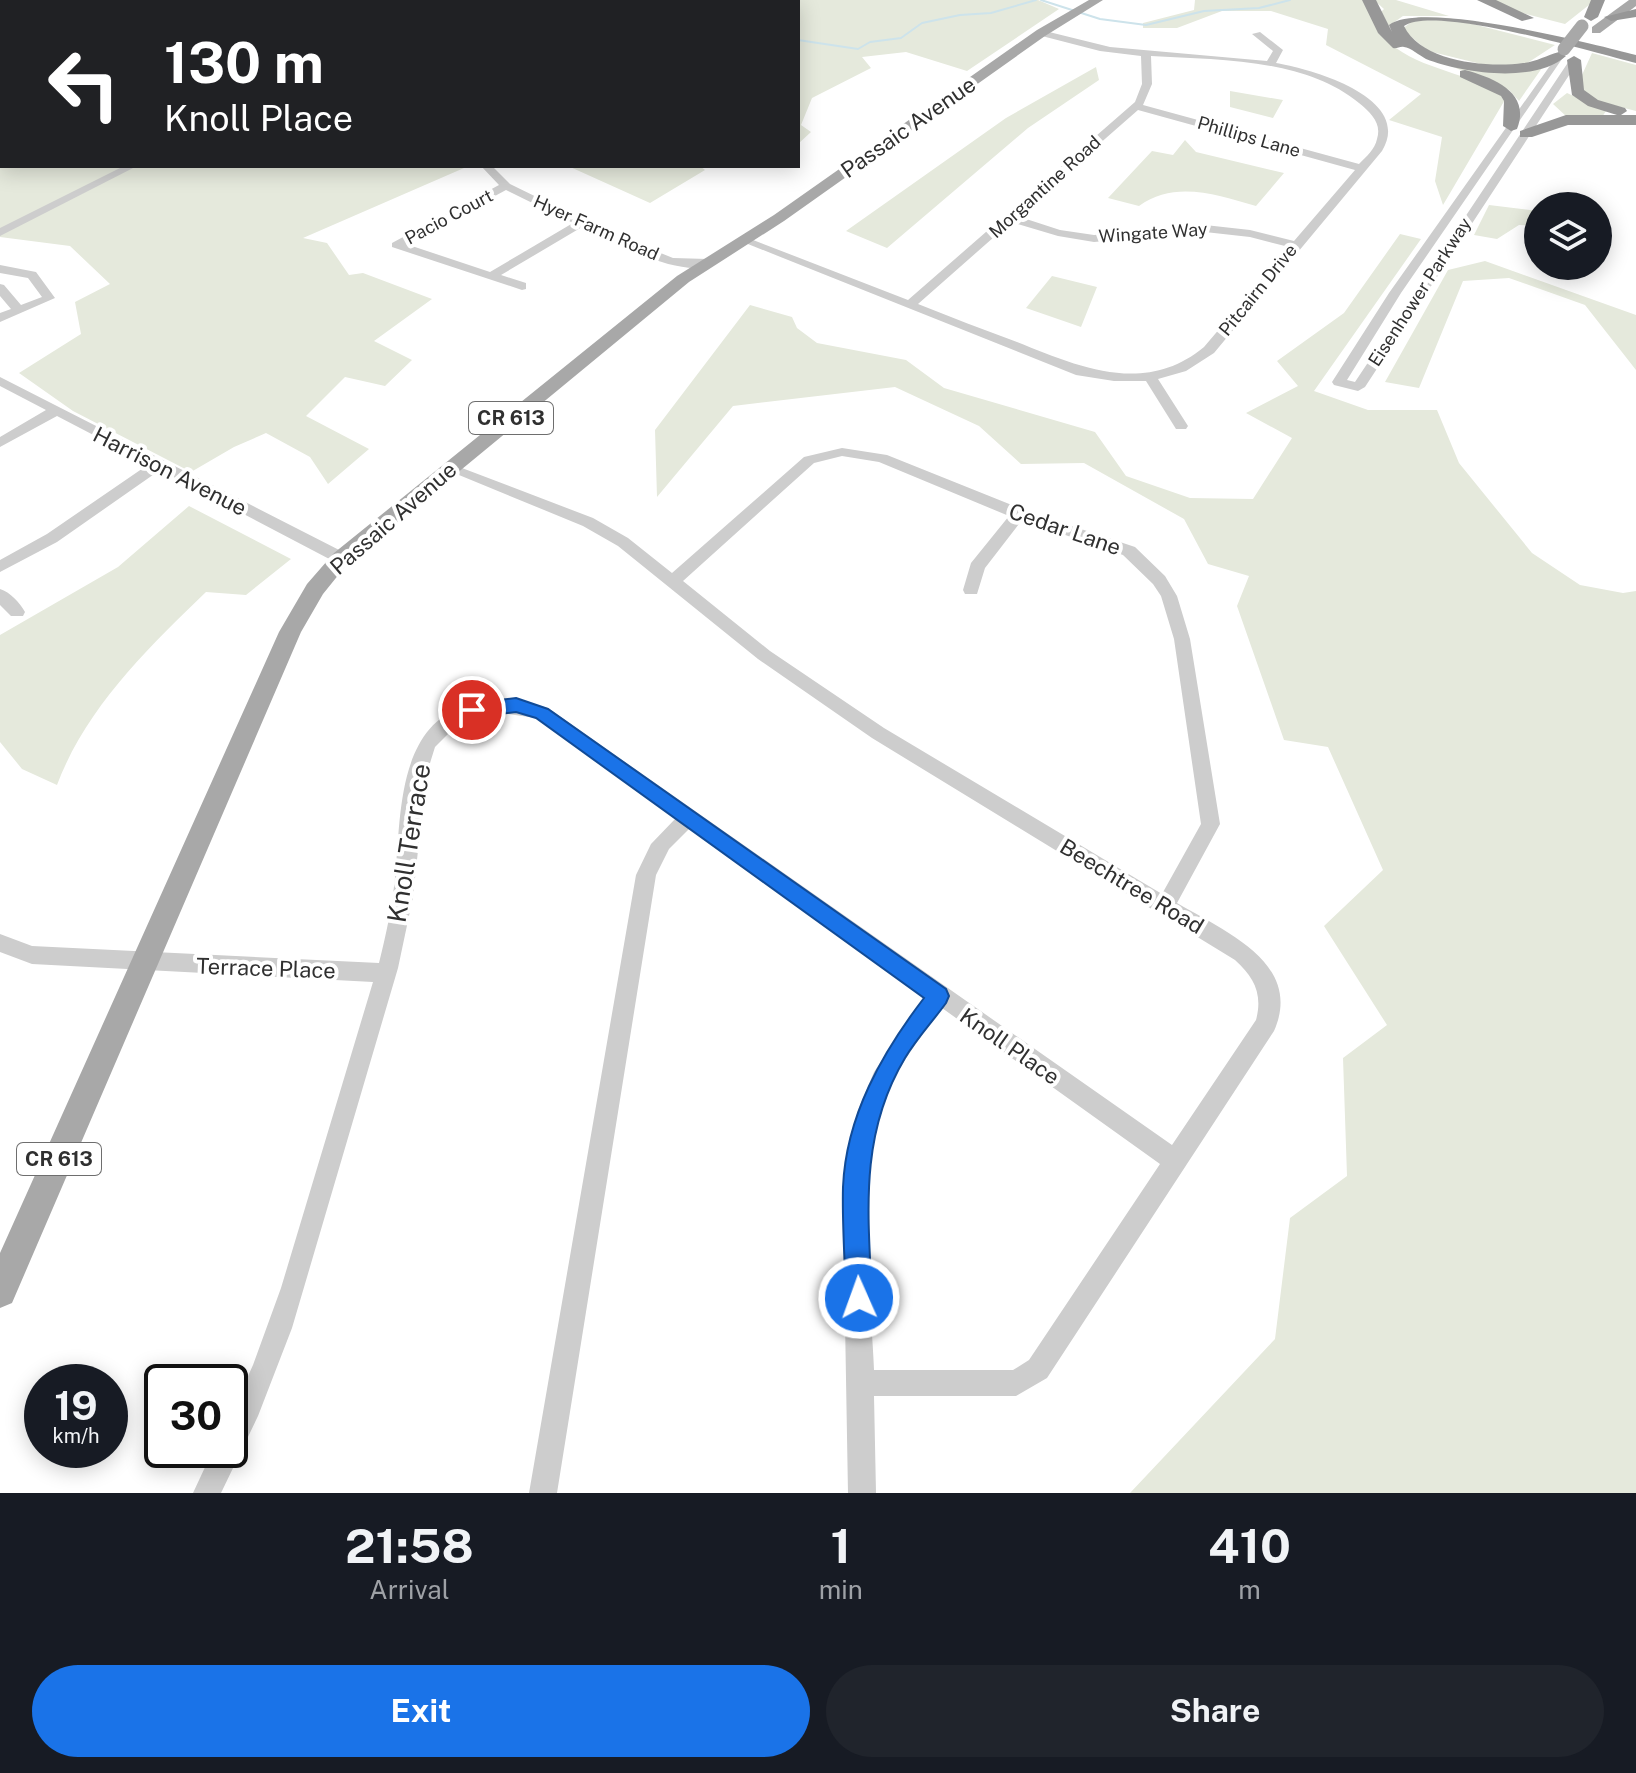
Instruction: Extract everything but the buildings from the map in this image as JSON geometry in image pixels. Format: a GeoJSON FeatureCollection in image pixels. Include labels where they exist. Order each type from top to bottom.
{"type":"FeatureCollection","features":[{"type":"Feature","properties":{"kind":"highway"},"geometry":{"type":"LineString","coordinates":[[1369,0],[1385,33],[1397,45],[1426,60],[1490,82],[1507,93],[1519,130],[1566,120],[1636,120]]}},
{"type":"Feature","properties":{"kind":"highway"},"geometry":{"type":"LineString","coordinates":[[1484,0],[1510,13],[1554,27]]}},
{"type":"Feature","properties":{"kind":"highway"},"geometry":{"type":"LineString","coordinates":[[1595,33],[1598,0]]}},
{"type":"Feature","properties":{"kind":"highway"},"geometry":{"type":"LineString","coordinates":[[1414,2],[1535,34]]}},
{"type":"Feature","properties":{"kind":"highway"},"geometry":{"type":"LineString","coordinates":[[1464,4],[1554,27],[1595,33],[1636,46]]}},
{"type":"Feature","properties":{"kind":"highway"},"geometry":{"type":"LineString","coordinates":[[1611,17],[1636,13]]}},
{"type":"Feature","properties":{"kind":"highway"},"geometry":{"type":"LineString","coordinates":[[1636,60],[1595,33],[1535,34],[1433,15],[1409,16],[1396,25],[1399,35],[1412,45],[1461,64],[1523,68],[1569,54],[1574,86],[1580,95],[1600,106],[1636,114]]}},
{"type":"Feature","properties":{"kind":"main road","name":"Passaic Avenue"},"geometry":{"type":"LineString","coordinates":[[0,1291],[147,963],[290,632],[315,589],[341,558],[683,279],[744,240],[1041,33],[1097,0]]}},
{"type":"Feature","properties":{"kind":"main road","name":"Eisenhower Parkway"},"geometry":{"type":"LineString","coordinates":[[1595,33],[1612,0]]}},
{"type":"Feature","properties":{"kind":"main road","name":"Eisenhower Parkway"},"geometry":{"type":"LineString","coordinates":[[1569,54],[1611,17],[1636,0]]}},
{"type":"Feature","properties":{"kind":"street","name":"Pitcairn Drive"},"geometry":{"type":"LineString","coordinates":[[744,240],[1070,369],[1116,377],[1150,376],[1181,368],[1204,356],[1361,168],[1383,138],[1383,126],[1372,108],[1329,82],[1270,65],[1203,55],[1101,48],[1041,33]]}},
{"type":"Feature","properties":{"kind":"street"},"geometry":{"type":"LineString","coordinates":[[1257,34],[1278,50],[1270,65]]}},
{"type":"Feature","properties":{"kind":"street"},"geometry":{"type":"LineString","coordinates":[[1136,106],[1147,84],[1146,53]]}},
{"type":"Feature","properties":{"kind":"street","name":"Eisenhower Parkway"},"geometry":{"type":"LineString","coordinates":[[1569,54],[1358,387],[1339,382],[1395,293],[1519,130],[1569,54]]}},
{"type":"Feature","properties":{"kind":"street","name":"Phillips Lane"},"geometry":{"type":"LineString","coordinates":[[1136,106],[1361,168]]}},
{"type":"Feature","properties":{"kind":"street","name":"Morgantine Road"},"geometry":{"type":"LineString","coordinates":[[911,304],[1136,106]]}},
{"type":"Feature","properties":{"kind":"street"},"geometry":{"type":"LineString","coordinates":[[0,233],[128,168]]}},
{"type":"Feature","properties":{"kind":"street","name":"Hyer Farm Road"},"geometry":{"type":"LineString","coordinates":[[488,168],[506,186],[581,223],[670,261],[708,263]]}},
{"type":"Feature","properties":{"kind":"street","name":"Pacio Court"},"geometry":{"type":"LineString","coordinates":[[506,186],[396,245],[522,286]]}},
{"type":"Feature","properties":{"kind":"street","name":"Wingate Way"},"geometry":{"type":"LineString","coordinates":[[1012,218],[1049,231],[1084,238],[1120,239],[1179,230],[1217,229],[1257,234],[1295,245]]}},
{"type":"Feature","properties":{"kind":"street"},"geometry":{"type":"LineString","coordinates":[[491,276],[581,223]]}},
{"type":"Feature","properties":{"kind":"street","name":"Hyer Farm Road"},"geometry":{"type":"LineString","coordinates":[[670,261],[680,270],[683,279]]}},
{"type":"Feature","properties":{"kind":"street"},"geometry":{"type":"LineString","coordinates":[[0,269],[32,275],[48,297],[46,301],[0,318]]}},
{"type":"Feature","properties":{"kind":"street"},"geometry":{"type":"LineString","coordinates":[[0,288],[19,311]]}},
{"type":"Feature","properties":{"kind":"street"},"geometry":{"type":"LineString","coordinates":[[1150,376],[1181,426]]}},
{"type":"Feature","properties":{"kind":"street","name":"Harrison Avenue"},"geometry":{"type":"LineString","coordinates":[[0,381],[341,558]]}},
{"type":"Feature","properties":{"kind":"street"},"geometry":{"type":"LineString","coordinates":[[0,443],[55,411]]}},
{"type":"Feature","properties":{"kind":"street","name":"Cedar Lane"},"geometry":{"type":"LineString","coordinates":[[672,582],[809,460],[854,452],[882,458],[1019,514],[1129,551],[1159,580],[1169,596],[1182,639],[1211,824],[1165,907]]}},
{"type":"Feature","properties":{"kind":"street"},"geometry":{"type":"LineString","coordinates":[[0,567],[52,538],[157,465]]}},
{"type":"Feature","properties":{"kind":"street","name":"Beechtree Road"},"geometry":{"type":"LineString","coordinates":[[449,468],[588,522],[623,542],[764,655],[878,733],[1252,961],[1264,975],[1271,998],[1266,1024],[1038,1369],[1016,1383],[862,1383]]}},
{"type":"Feature","properties":{"kind":"street"},"geometry":{"type":"LineString","coordinates":[[971,590],[977,567],[1019,514]]}},
{"type":"Feature","properties":{"kind":"street"},"geometry":{"type":"LineString","coordinates":[[0,595],[17,612]]}},
{"type":"Feature","properties":{"kind":"street","name":"Knoll Terrace"},"geometry":{"type":"LineString","coordinates":[[248,1407],[269,1362],[299,1274],[385,973],[400,914],[421,757],[435,734],[459,716],[502,705],[516,705],[542,713],[689,818]]}},
{"type":"Feature","properties":{"kind":"street"},"geometry":{"type":"LineString","coordinates":[[543,1493],[646,875],[652,854],[689,818]]}},
{"type":"Feature","properties":{"kind":"street","name":"Knoll Place"},"geometry":{"type":"LineString","coordinates":[[689,818],[1175,1161]]}},
{"type":"Feature","properties":{"kind":"street","name":"Terrace Place"},"geometry":{"type":"LineString","coordinates":[[0,943],[32,955],[385,973]]}},
{"type":"Feature","properties":{"kind":"street"},"geometry":{"type":"LineString","coordinates":[[862,1493],[862,1383],[855,1185],[860,1145],[869,1111],[898,1050],[938,996]]}},
{"type":"Feature","properties":{"kind":"street","name":"Knoll Terrace"},"geometry":{"type":"LineString","coordinates":[[207,1493],[219,1468]]}},
{"type":"Feature","properties":{"kind":"shaded area"},"geometry":{"type":"Polygon","coordinates":[[[800,0],[1038,0],[1059,9],[967,71],[906,52],[862,57],[871,68],[812,98],[801,125],[811,132],[800,142],[800,0]]]}},
{"type":"Feature","properties":{"kind":"shaded area"},"geometry":{"type":"Polygon","coordinates":[[[1195,0],[1363,0],[1382,34],[1402,52],[1478,82],[1506,98],[1443,205],[1435,181],[1442,137],[1389,120],[1421,94],[1326,45],[1328,29],[1271,11],[1222,11],[1177,28],[1143,28],[1143,23],[1194,10],[1195,0]]]}},
{"type":"Feature","properties":{"kind":"shaded area"},"geometry":{"type":"Polygon","coordinates":[[[1374,0],[1396,0],[1449,16],[1403,16],[1386,28],[1381,12],[1384,9],[1374,0]]]}},
{"type":"Feature","properties":{"kind":"shaded area"},"geometry":{"type":"Polygon","coordinates":[[[1488,0],[1594,1],[1565,24],[1510,10],[1488,0]]]}},
{"type":"Feature","properties":{"kind":"shaded area"},"geometry":{"type":"Polygon","coordinates":[[[1418,17],[1449,18],[1555,45],[1523,66],[1489,66],[1428,51],[1402,29],[1418,17]]]}},
{"type":"Feature","properties":{"kind":"shaded area"},"geometry":{"type":"Polygon","coordinates":[[[1592,53],[1636,65],[1636,111],[1589,99],[1577,86],[1592,53]]]}},
{"type":"Feature","properties":{"kind":"shaded area"},"geometry":{"type":"Polygon","coordinates":[[[1429,57],[1521,71],[1542,68],[1519,101],[1509,90],[1429,57]]]}},
{"type":"Feature","properties":{"kind":"shaded area"},"geometry":{"type":"Polygon","coordinates":[[[1096,67],[1099,80],[1028,128],[887,248],[846,231],[1006,118],[1096,67]]]}},
{"type":"Feature","properties":{"kind":"shaded area"},"geometry":{"type":"Polygon","coordinates":[[[1230,91],[1283,100],[1273,118],[1230,107],[1230,91]]]}},
{"type":"Feature","properties":{"kind":"shaded area"},"geometry":{"type":"Polygon","coordinates":[[[1567,93],[1606,111],[1602,117],[1567,117],[1553,104],[1567,93]]]}},
{"type":"Feature","properties":{"kind":"shaded area"},"geometry":{"type":"Polygon","coordinates":[[[1185,140],[1196,152],[1284,173],[1256,206],[1196,192],[1167,193],[1139,206],[1108,198],[1152,151],[1173,155],[1185,140]]]}},
{"type":"Feature","properties":{"kind":"shaded area"},"geometry":{"type":"Polygon","coordinates":[[[0,168],[464,168],[303,238],[327,243],[349,275],[363,273],[432,299],[374,341],[412,360],[385,386],[345,377],[306,416],[369,449],[328,484],[310,457],[266,433],[191,472],[73,411],[19,373],[81,334],[75,302],[110,284],[70,246],[0,237],[0,168]]]}},
{"type":"Feature","properties":{"kind":"shaded area"},"geometry":{"type":"Polygon","coordinates":[[[572,168],[705,170],[650,203],[572,168]]]}},
{"type":"Feature","properties":{"kind":"shaded area"},"geometry":{"type":"Polygon","coordinates":[[[1489,205],[1524,209],[1524,225],[1519,225],[1497,239],[1474,235],[1489,205]]]}},
{"type":"Feature","properties":{"kind":"shaded area"},"geometry":{"type":"Polygon","coordinates":[[[1400,234],[1421,239],[1314,391],[1368,410],[1437,410],[1459,463],[1532,553],[1580,585],[1623,593],[1636,591],[1636,1493],[1130,1493],[1275,1339],[1290,1218],[1347,1176],[1343,1058],[1387,1025],[1324,926],[1383,870],[1328,747],[1284,740],[1237,606],[1249,576],[1208,564],[1184,519],[1084,463],[1021,464],[979,426],[895,387],[733,406],[657,497],[655,430],[750,305],[792,317],[797,328],[817,343],[906,360],[944,388],[1095,432],[1126,476],[1190,498],[1253,499],[1292,438],[1246,413],[1298,386],[1277,361],[1344,313],[1400,234]]]}},
{"type":"Feature","properties":{"kind":"shaded area"},"geometry":{"type":"Polygon","coordinates":[[[1485,261],[1524,275],[1524,280],[1538,280],[1636,315],[1636,370],[1585,305],[1509,278],[1463,281],[1419,388],[1385,382],[1448,270],[1485,261]]]}},
{"type":"Feature","properties":{"kind":"shaded area"},"geometry":{"type":"Polygon","coordinates":[[[1052,276],[1097,287],[1081,327],[1026,308],[1052,276]]]}},
{"type":"Feature","properties":{"kind":"shaded area"},"geometry":{"type":"Polygon","coordinates":[[[189,506],[291,559],[246,595],[206,592],[162,635],[101,705],[69,757],[57,785],[22,769],[0,742],[0,635],[118,567],[189,506]]]}},
{"type":"Feature","properties":{"kind":"waterway"},"geometry":{"type":"LineString","coordinates":[[800,40],[858,49],[870,42],[901,38],[922,23],[960,15],[991,13],[1036,0]]}},
{"type":"Feature","properties":{"kind":"waterway"},"geometry":{"type":"LineString","coordinates":[[1041,0],[1100,19],[1146,25],[1204,11],[1259,8],[1290,0]]}},
{"type":"Feature","properties":{"kind":"route"},"geometry":{"type":"LineString","coordinates":[[472,710],[516,705],[542,713],[938,996],[898,1050],[869,1111],[860,1145],[855,1185],[859,1298]]}}]}
